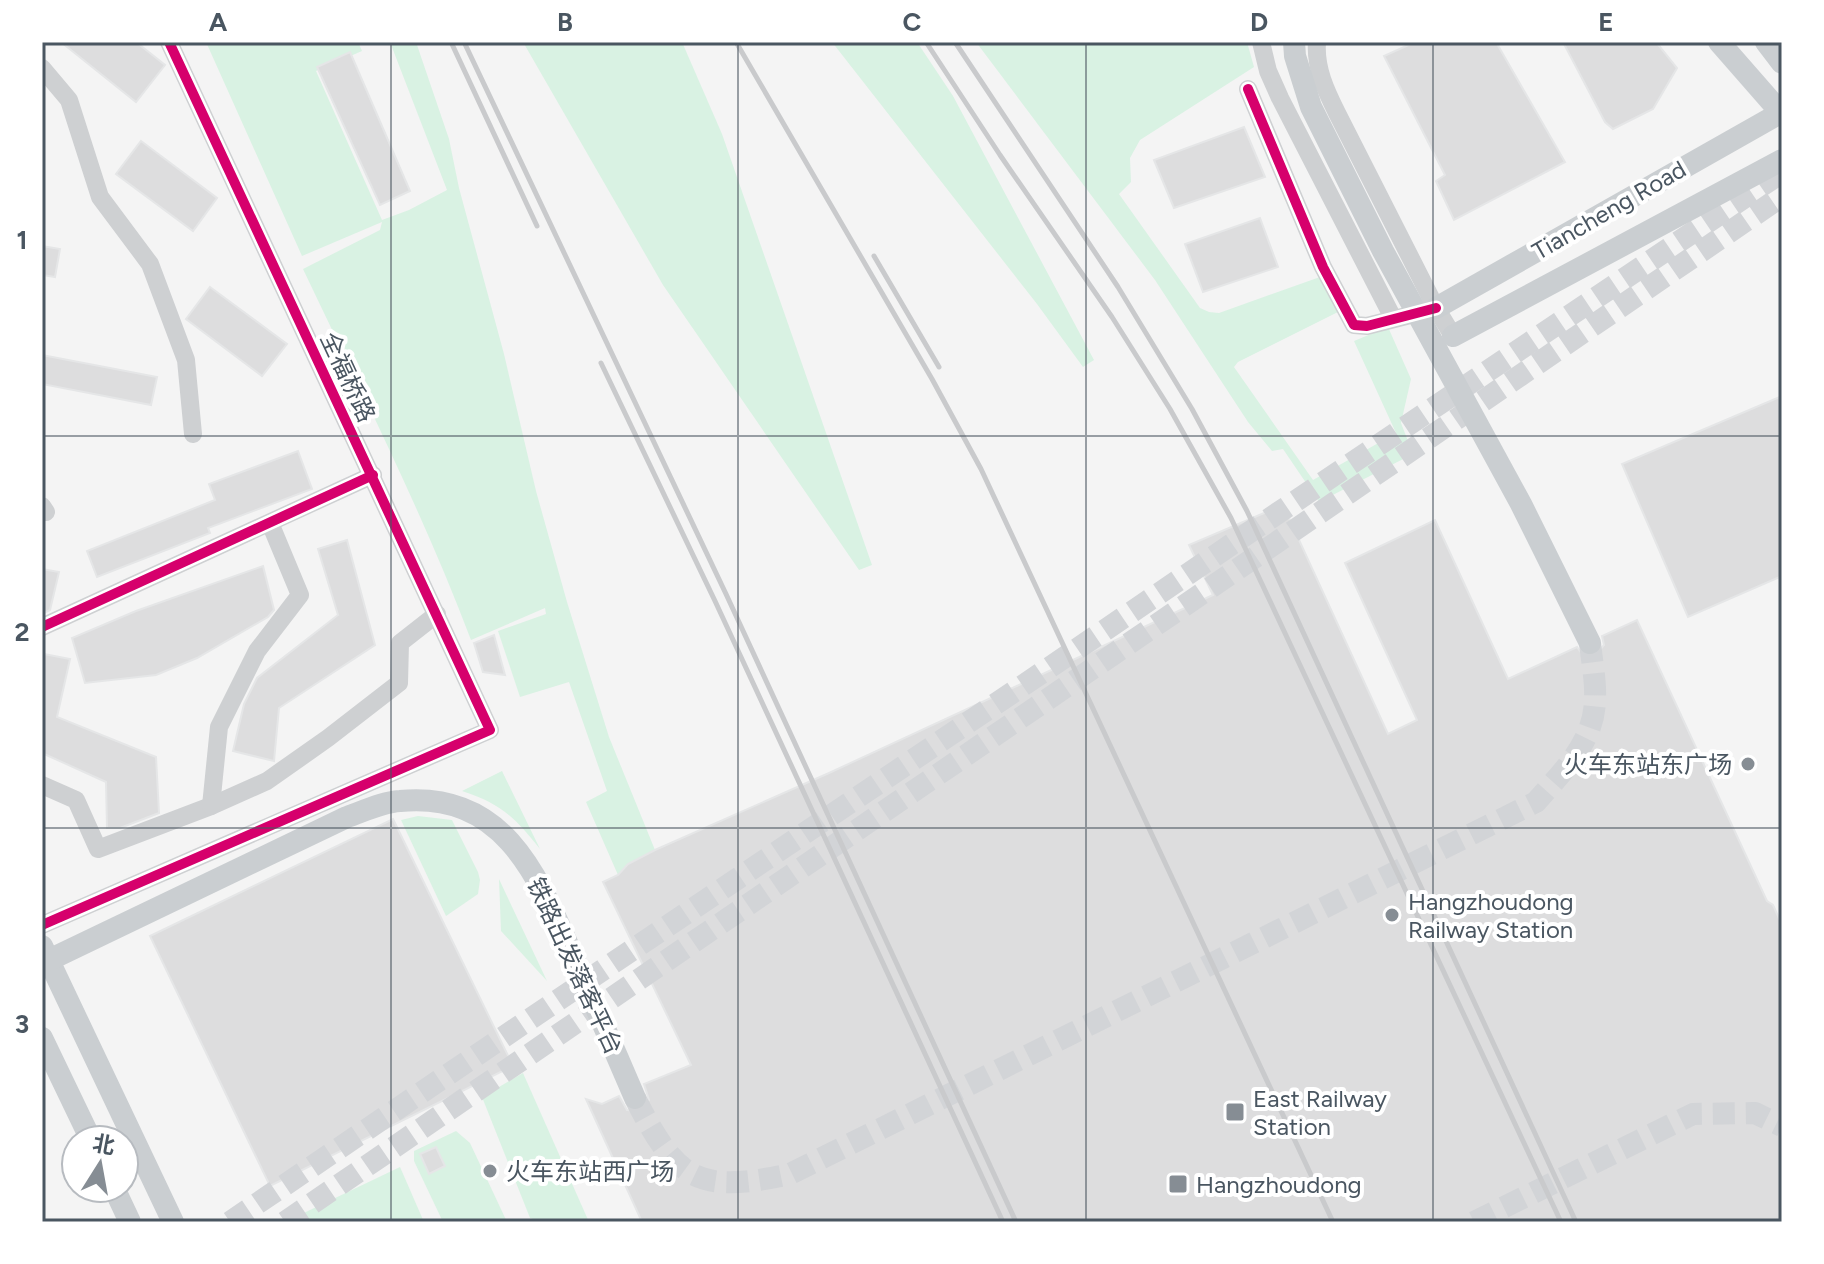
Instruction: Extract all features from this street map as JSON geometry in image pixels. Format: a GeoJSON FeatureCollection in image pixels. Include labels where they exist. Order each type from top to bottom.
{"type":"FeatureCollection","features":[{"type":"Feature","properties":{"kind":"main road"},"geometry":{"type":"LineString","coordinates":[[1294,42],[1295,56],[1311,107],[1383,251],[1521,504],[1590,643]]}},
{"type":"Feature","properties":{"kind":"main road"},"geometry":{"type":"LineString","coordinates":[[1719,42],[1782,113]]}},
{"type":"Feature","properties":{"kind":"main road"},"geometry":{"type":"LineString","coordinates":[[1766,42],[1782,63]]}},
{"type":"Feature","properties":{"kind":"main road","name":"Tiancheng Road"},"geometry":{"type":"LineString","coordinates":[[1436,308],[1782,113]]}},
{"type":"Feature","properties":{"kind":"main road","name":"Tiancheng Road"},"geometry":{"type":"LineString","coordinates":[[1453,336],[1782,160]]}},
{"type":"Feature","properties":{"kind":"main road","name":"铁路出发落客平台"},"geometry":{"type":"LineString","coordinates":[[45,953],[158,907],[347,817],[398,801],[424,800],[473,813],[492,824],[515,845],[542,887],[635,1098]]}},
{"type":"Feature","properties":{"kind":"main road"},"geometry":{"type":"LineString","coordinates":[[45,953],[173,1222]]}},
{"type":"Feature","properties":{"kind":"main road"},"geometry":{"type":"LineString","coordinates":[[42,1038],[83,1124]]}},
{"type":"Feature","properties":{"kind":"street","name":"全福桥路"},"geometry":{"type":"LineString","coordinates":[[42,925],[490,730],[169,42]]}},
{"type":"Feature","properties":{"kind":"street"},"geometry":{"type":"LineString","coordinates":[[1261,42],[1268,71],[1280,98],[1393,318]]}},
{"type":"Feature","properties":{"kind":"street"},"geometry":{"type":"LineString","coordinates":[[1317,42],[1316,53],[1323,84],[1453,336]]}},
{"type":"Feature","properties":{"kind":"street"},"geometry":{"type":"LineString","coordinates":[[42,68],[69,100],[100,197],[150,264],[186,360],[193,434]]}},
{"type":"Feature","properties":{"kind":"street"},"geometry":{"type":"LineString","coordinates":[[1248,89],[1323,267],[1354,325],[1367,326],[1436,308]]}},
{"type":"Feature","properties":{"kind":"street"},"geometry":{"type":"LineString","coordinates":[[42,627],[373,475]]}},
{"type":"Feature","properties":{"kind":"street"},"geometry":{"type":"LineString","coordinates":[[211,806],[219,727],[257,651],[300,595],[270,523]]}},
{"type":"Feature","properties":{"kind":"street"},"geometry":{"type":"LineString","coordinates":[[42,785],[76,800],[98,849],[211,806],[267,781],[399,683],[400,643],[437,614]]}},
{"type":"Feature","properties":{"kind":"green space"},"geometry":{"type":"Polygon","coordinates":[[[206,42],[358,42],[362,51],[316,71],[382,220],[447,190],[390,42],[416,42],[449,139],[536,491],[567,602],[609,737],[655,850],[628,864],[618,875],[586,802],[607,791],[569,682],[520,697],[498,631],[546,614],[545,608],[471,640],[412,499],[303,269],[380,230],[382,222],[302,256],[206,42]]]}},
{"type":"Feature","properties":{"kind":"green space"},"geometry":{"type":"Polygon","coordinates":[[[523,42],[682,42],[722,134],[872,565],[859,570],[663,285],[523,42]]]}},
{"type":"Feature","properties":{"kind":"green space"},"geometry":{"type":"Polygon","coordinates":[[[832,42],[917,42],[953,96],[1094,360],[1083,367],[832,42]]]}},
{"type":"Feature","properties":{"kind":"green space"},"geometry":{"type":"Polygon","coordinates":[[[976,42],[1247,42],[1254,67],[1140,140],[1130,158],[1131,182],[1119,194],[1200,308],[1209,312],[1219,313],[1320,277],[1338,312],[1238,362],[1234,367],[1313,480],[1396,433],[1354,341],[1388,327],[1411,379],[1401,423],[1413,454],[1319,502],[1283,449],[1272,451],[1248,422],[1155,280],[976,42]]]}},
{"type":"Feature","properties":{"kind":"green space"},"geometry":{"type":"Polygon","coordinates":[[[502,771],[540,849],[507,813],[488,801],[462,791],[502,771]]]}},
{"type":"Feature","properties":{"kind":"green space"},"geometry":{"type":"Polygon","coordinates":[[[418,816],[452,820],[478,872],[478,894],[446,916],[401,820],[418,816]]]}},
{"type":"Feature","properties":{"kind":"green space"},"geometry":{"type":"Polygon","coordinates":[[[499,879],[547,981],[501,931],[499,879]]]}},
{"type":"Feature","properties":{"kind":"green space"},"geometry":{"type":"Polygon","coordinates":[[[523,1073],[589,1222],[542,1222],[530,1218],[482,1097],[523,1073]]]}},
{"type":"Feature","properties":{"kind":"green space"},"geometry":{"type":"Polygon","coordinates":[[[456,1131],[470,1143],[507,1222],[443,1222],[414,1161],[414,1151],[456,1131]]]}},
{"type":"Feature","properties":{"kind":"green space"},"geometry":{"type":"Polygon","coordinates":[[[400,1167],[424,1222],[285,1222],[400,1167]]]}},
{"type":"Feature","properties":{"kind":"building"},"geometry":{"type":"Polygon","coordinates":[[[61,42],[136,42],[165,65],[136,102],[61,42]]]}},
{"type":"Feature","properties":{"kind":"building"},"geometry":{"type":"Polygon","coordinates":[[[1415,42],[1496,42],[1565,162],[1454,220],[1436,181],[1445,175],[1384,56],[1415,42]]]}},
{"type":"Feature","properties":{"kind":"building"},"geometry":{"type":"Polygon","coordinates":[[[1563,42],[1656,42],[1677,68],[1653,109],[1613,129],[1605,122],[1563,42]]]}},
{"type":"Feature","properties":{"kind":"building"},"geometry":{"type":"Polygon","coordinates":[[[350,52],[410,191],[380,205],[317,67],[350,52]]]}},
{"type":"Feature","properties":{"kind":"building"},"geometry":{"type":"Polygon","coordinates":[[[1244,127],[1265,177],[1174,208],[1154,160],[1244,127]]]}},
{"type":"Feature","properties":{"kind":"building"},"geometry":{"type":"Polygon","coordinates":[[[141,141],[217,198],[193,231],[116,174],[141,141]]]}},
{"type":"Feature","properties":{"kind":"building"},"geometry":{"type":"Polygon","coordinates":[[[1260,218],[1278,267],[1203,292],[1185,244],[1260,218]]]}},
{"type":"Feature","properties":{"kind":"building"},"geometry":{"type":"Polygon","coordinates":[[[42,246],[60,249],[55,277],[42,275],[42,246]]]}},
{"type":"Feature","properties":{"kind":"building"},"geometry":{"type":"Polygon","coordinates":[[[210,287],[287,344],[262,376],[186,319],[210,287]]]}},
{"type":"Feature","properties":{"kind":"building"},"geometry":{"type":"Polygon","coordinates":[[[42,355],[157,377],[151,405],[42,384],[42,355]]]}},
{"type":"Feature","properties":{"kind":"building"},"geometry":{"type":"Polygon","coordinates":[[[1782,396],[1782,576],[1688,617],[1622,464],[1782,396]]]}},
{"type":"Feature","properties":{"kind":"building"},"geometry":{"type":"Polygon","coordinates":[[[298,451],[312,489],[208,528],[210,533],[97,577],[87,551],[215,500],[209,484],[298,451]]]}},
{"type":"Feature","properties":{"kind":"building","name":"Hangzhoudong Railway Station"},"geometry":{"type":"Polygon","coordinates":[[[1283,505],[1388,734],[1417,720],[1345,563],[1435,520],[1508,679],[1577,647],[1583,655],[1595,656],[1604,645],[1602,636],[1637,620],[1767,901],[1773,905],[1782,925],[1782,1222],[642,1222],[586,1099],[602,1104],[619,1096],[627,1110],[640,1111],[649,1100],[644,1084],[691,1065],[603,882],[655,850],[1213,595],[1189,545],[1283,505]]]}},
{"type":"Feature","properties":{"kind":"building"},"geometry":{"type":"Polygon","coordinates":[[[347,540],[375,645],[279,708],[274,761],[233,751],[244,704],[257,678],[338,615],[318,549],[347,540]]]}},
{"type":"Feature","properties":{"kind":"building"},"geometry":{"type":"Polygon","coordinates":[[[263,566],[274,610],[268,617],[197,658],[156,675],[85,683],[72,638],[136,611],[263,566]]]}},
{"type":"Feature","properties":{"kind":"building"},"geometry":{"type":"Polygon","coordinates":[[[42,569],[59,572],[50,610],[42,614],[42,569]]]}},
{"type":"Feature","properties":{"kind":"building"},"geometry":{"type":"Polygon","coordinates":[[[494,635],[505,675],[483,672],[474,643],[494,635]]]}},
{"type":"Feature","properties":{"kind":"building"},"geometry":{"type":"Polygon","coordinates":[[[44,654],[70,659],[57,717],[156,757],[159,813],[120,828],[107,828],[106,782],[42,753],[44,654]]]}},
{"type":"Feature","properties":{"kind":"building"},"geometry":{"type":"Polygon","coordinates":[[[393,819],[513,1066],[270,1186],[150,936],[393,819]]]}},
{"type":"Feature","properties":{"kind":"building"},"geometry":{"type":"Polygon","coordinates":[[[436,1147],[445,1166],[429,1174],[420,1154],[436,1147]]]}},
{"type":"Feature","properties":{"kind":"tunnel"},"geometry":{"type":"LineString","coordinates":[[230,1222],[1782,172]]}},
{"type":"Feature","properties":{"kind":"tunnel"},"geometry":{"type":"LineString","coordinates":[[285,1222],[1782,196]]}},
{"type":"Feature","properties":{"kind":"tunnel"},"geometry":{"type":"LineString","coordinates":[[635,1098],[664,1148],[678,1164],[694,1175],[712,1181],[733,1182],[790,1174],[1536,802],[1575,756],[1589,730],[1595,693],[1590,643]]}},
{"type":"Feature","properties":{"kind":"tunnel"},"geometry":{"type":"LineString","coordinates":[[1474,1222],[1693,1114],[1755,1113],[1782,1126]]}},
{"type":"Feature","properties":{"kind":"railway"},"geometry":{"type":"LineString","coordinates":[[451,42],[537,226]]}},
{"type":"Feature","properties":{"kind":"railway"},"geometry":{"type":"LineString","coordinates":[[464,42],[726,594],[1016,1222]]}},
{"type":"Feature","properties":{"kind":"railway"},"geometry":{"type":"LineString","coordinates":[[736,42],[981,469],[1333,1222]]}},
{"type":"Feature","properties":{"kind":"railway"},"geometry":{"type":"LineString","coordinates":[[926,42],[1112,317],[1170,409],[1231,518],[1561,1222]]}},
{"type":"Feature","properties":{"kind":"railway"},"geometry":{"type":"LineString","coordinates":[[955,42],[1118,287],[1192,409],[1247,511],[1576,1222]]}},
{"type":"Feature","properties":{"kind":"railway"},"geometry":{"type":"LineString","coordinates":[[874,256],[939,367]]}},
{"type":"Feature","properties":{"kind":"railway"},"geometry":{"type":"LineString","coordinates":[[601,363],[1003,1222]]}},
{"type":"Feature","properties":{"kind":"cycle path"},"geometry":{"type":"LineString","coordinates":[[42,925],[490,730],[169,42]]}},
{"type":"Feature","properties":{"kind":"cycle path"},"geometry":{"type":"LineString","coordinates":[[1248,89],[1323,267],[1354,325],[1367,326],[1436,308]]}},
{"type":"Feature","properties":{"kind":"cycle path"},"geometry":{"type":"LineString","coordinates":[[42,627],[373,475]]}},
{"type":"Feature","properties":{"kind":"place","name":"火车东站东广场"},"geometry":{"type":"Point","coordinates":[1748,764]}},
{"type":"Feature","properties":{"kind":"place","name":"Hangzhoudong Railway Station"},"geometry":{"type":"Point","coordinates":[1392,915]}},
{"type":"Feature","properties":{"kind":"place","name":"East Railway Station"},"geometry":{"type":"Point","coordinates":[1235,1112]}},
{"type":"Feature","properties":{"kind":"place","name":"火车东站西广场"},"geometry":{"type":"Point","coordinates":[490,1171]}},
{"type":"Feature","properties":{"kind":"place","name":"Hangzhoudong"},"geometry":{"type":"Point","coordinates":[1178,1184]}}]}
